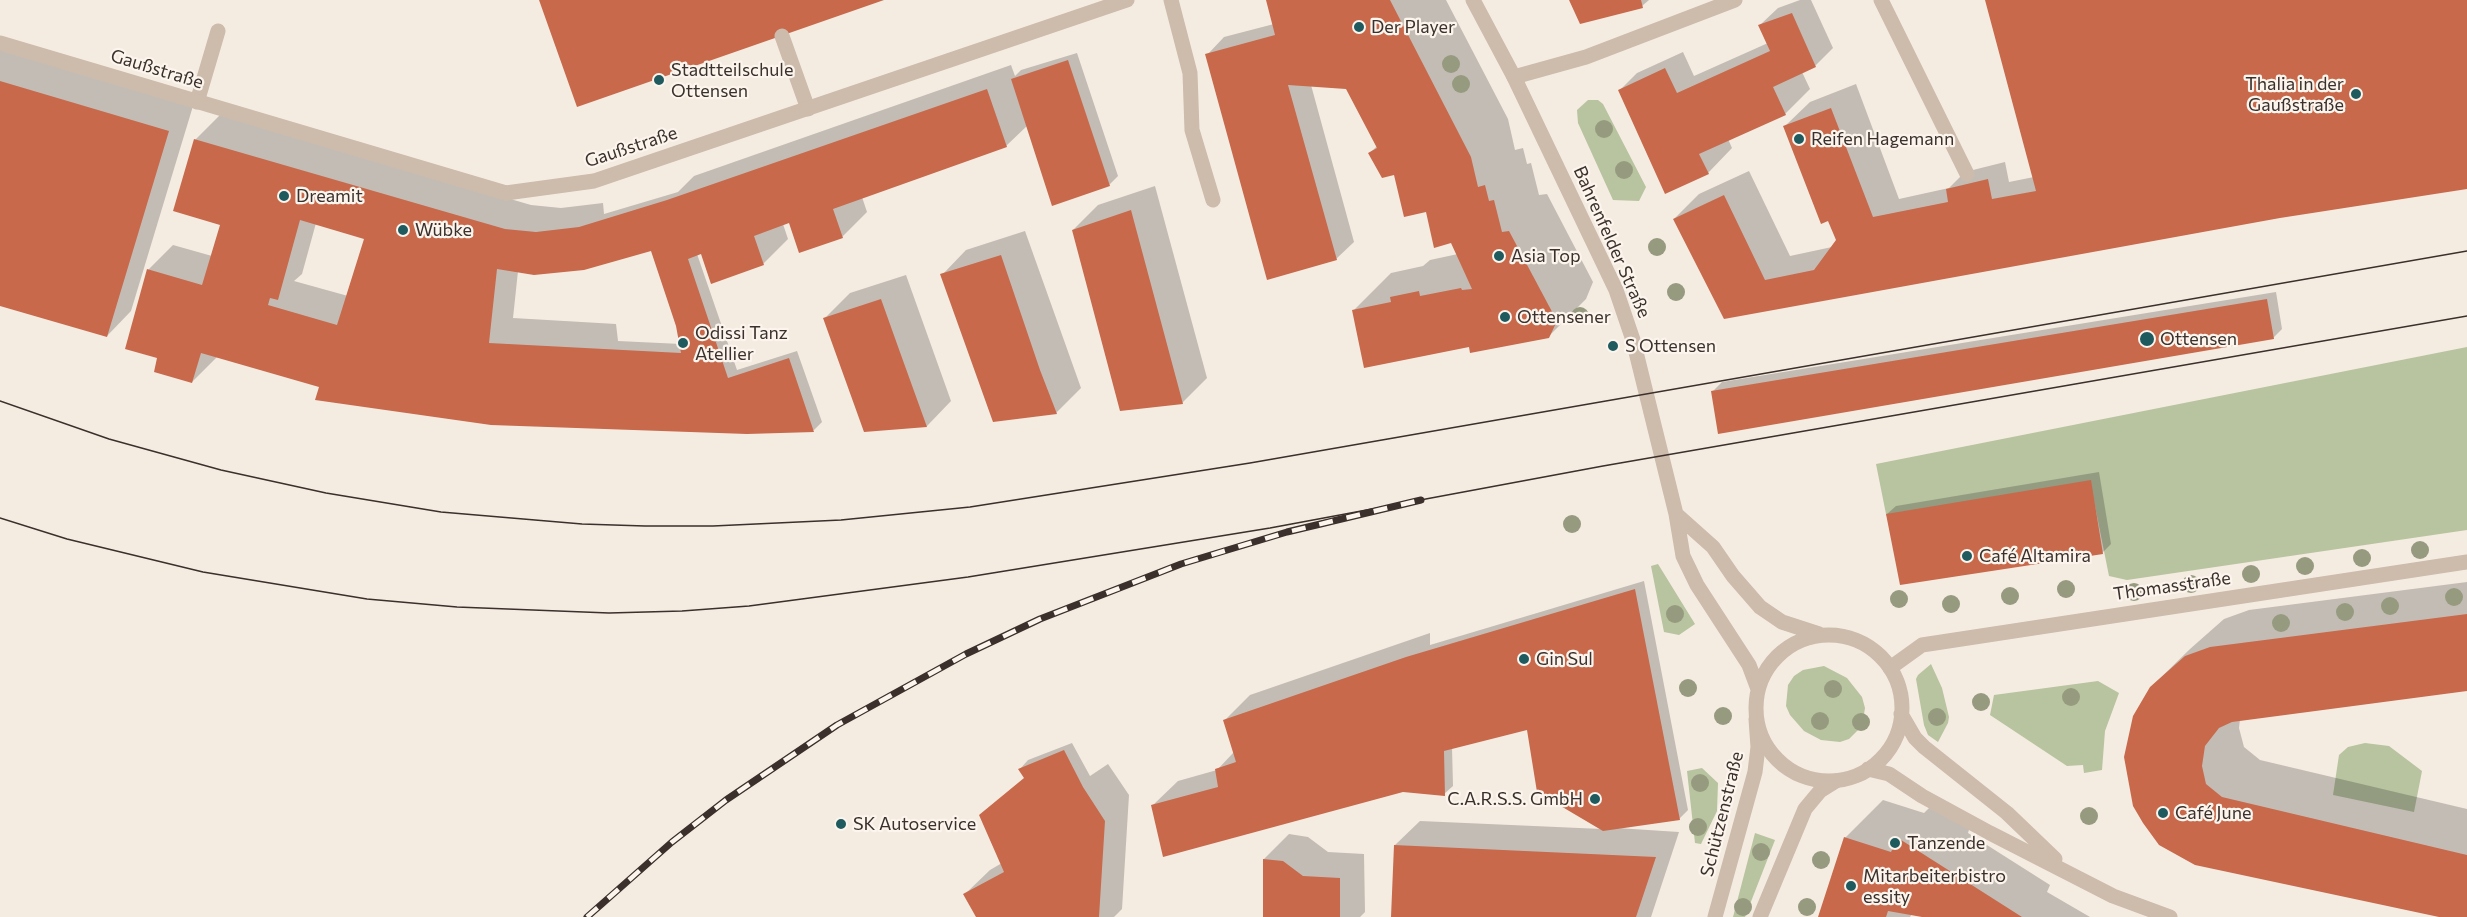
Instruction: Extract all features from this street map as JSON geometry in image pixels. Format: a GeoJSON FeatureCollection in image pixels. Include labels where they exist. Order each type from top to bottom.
{"type":"FeatureCollection","features":[{"type":"Feature","properties":{"kind":"street","name":"Gaußstraße"},"geometry":{"type":"LineString","coordinates":[[0,43],[506,193],[594,181],[1126,0]]}},
{"type":"Feature","properties":{"kind":"street"},"geometry":{"type":"LineString","coordinates":[[1171,0],[1190,73],[1192,130],[1213,200]]}},
{"type":"Feature","properties":{"kind":"street","name":"Bahrenfelder Straße"},"geometry":{"type":"LineString","coordinates":[[1473,0],[1514,77],[1616,290],[1633,340],[1676,514],[1683,556],[1697,585],[1749,665],[1758,689]]}},
{"type":"Feature","properties":{"kind":"street"},"geometry":{"type":"LineString","coordinates":[[1514,77],[1586,57],[1735,0]]}},
{"type":"Feature","properties":{"kind":"street"},"geometry":{"type":"LineString","coordinates":[[1881,0],[1967,174]]}},
{"type":"Feature","properties":{"kind":"street"},"geometry":{"type":"LineString","coordinates":[[197,102],[218,31]]}},
{"type":"Feature","properties":{"kind":"street"},"geometry":{"type":"LineString","coordinates":[[782,36],[808,109]]}},
{"type":"Feature","properties":{"kind":"street"},"geometry":{"type":"LineString","coordinates":[[1676,514],[1713,548],[1733,576],[1760,607],[1795,628],[1858,641],[1876,652],[1890,668],[1899,690],[1901,714],[1890,747],[1880,760],[1868,769],[1852,777],[1836,781],[1810,779],[1782,764],[1767,747],[1756,719],[1758,689],[1767,669],[1781,652],[1799,641],[1825,635]]}},
{"type":"Feature","properties":{"kind":"street","name":"Thomasstraße"},"geometry":{"type":"LineString","coordinates":[[1890,668],[1922,645],[2467,562]]}},
{"type":"Feature","properties":{"kind":"street"},"geometry":{"type":"LineString","coordinates":[[1901,714],[1915,738],[1924,747],[2007,813],[2065,870]]}},
{"type":"Feature","properties":{"kind":"street","name":"Schützenstraße"},"geometry":{"type":"LineString","coordinates":[[1715,917],[1755,772],[1758,747],[1756,719]]}},
{"type":"Feature","properties":{"kind":"street"},"geometry":{"type":"LineString","coordinates":[[1868,769],[1889,774],[1923,796],[1990,833],[2113,896],[2170,917]]}},
{"type":"Feature","properties":{"kind":"street"},"geometry":{"type":"LineString","coordinates":[[1760,917],[1805,809],[1821,791],[1836,781]]}},
{"type":"Feature","properties":{"kind":"green space"},"geometry":{"type":"Polygon","coordinates":[[[1588,100],[1598,100],[1603,104],[1646,187],[1639,201],[1613,200],[1578,123],[1577,110],[1588,100]]]}},
{"type":"Feature","properties":{"kind":"green space"},"geometry":{"type":"Polygon","coordinates":[[[2467,347],[2467,530],[2127,580],[2109,576],[2090,481],[1889,522],[1886,514],[1876,464],[2467,347]]]}},
{"type":"Feature","properties":{"kind":"green space"},"geometry":{"type":"Polygon","coordinates":[[[1658,564],[1695,624],[1679,635],[1664,632],[1651,566],[1658,564]]]}},
{"type":"Feature","properties":{"kind":"green space"},"geometry":{"type":"Polygon","coordinates":[[[1931,664],[1942,688],[1949,717],[1938,742],[1928,735],[1924,725],[1916,679],[1931,664]]]}},
{"type":"Feature","properties":{"kind":"green space"},"geometry":{"type":"Polygon","coordinates":[[[1824,666],[1847,678],[1862,697],[1865,708],[1862,726],[1849,739],[1840,742],[1821,740],[1804,731],[1790,715],[1786,706],[1788,685],[1794,676],[1803,670],[1824,666]]]}},
{"type":"Feature","properties":{"kind":"green space"},"geometry":{"type":"Polygon","coordinates":[[[2098,681],[2119,693],[2105,731],[2102,770],[2084,773],[2083,765],[2067,766],[1990,715],[1994,695],[2098,681]]]}},
{"type":"Feature","properties":{"kind":"green space"},"geometry":{"type":"Polygon","coordinates":[[[2365,743],[2389,746],[2422,771],[2414,812],[2333,795],[2339,755],[2348,747],[2365,743]]]}},
{"type":"Feature","properties":{"kind":"green space"},"geometry":{"type":"Polygon","coordinates":[[[1702,768],[1718,783],[1717,811],[1701,844],[1695,843],[1687,771],[1702,768]]]}},
{"type":"Feature","properties":{"kind":"green space"},"geometry":{"type":"Polygon","coordinates":[[[1755,833],[1775,840],[1745,917],[1733,917],[1755,833]]]}},
{"type":"Feature","properties":{"kind":"building"},"geometry":{"type":"Polygon","coordinates":[[[539,0],[884,0],[577,107],[539,0]]]}},
{"type":"Feature","properties":{"kind":"building"},"geometry":{"type":"Polygon","coordinates":[[[1266,0],[1390,0],[1471,157],[1478,187],[1485,185],[1489,201],[1494,200],[1502,232],[1509,231],[1557,321],[1549,338],[1470,353],[1469,347],[1364,368],[1352,310],[1391,302],[1390,297],[1419,291],[1420,296],[1461,288],[1462,290],[1472,289],[1451,243],[1434,248],[1426,212],[1404,217],[1394,175],[1382,178],[1368,153],[1377,148],[1346,89],[1288,85],[1337,260],[1267,280],[1205,54],[1275,35],[1266,0]]]}},
{"type":"Feature","properties":{"kind":"building"},"geometry":{"type":"Polygon","coordinates":[[[1569,0],[1641,0],[1643,8],[1580,24],[1569,0]]]}},
{"type":"Feature","properties":{"kind":"building"},"geometry":{"type":"Polygon","coordinates":[[[1985,0],[2467,0],[2467,189],[2280,218],[1724,319],[1673,219],[1724,195],[1765,280],[1814,270],[1836,240],[1828,221],[1821,224],[1783,126],[1831,108],[1873,217],[1948,202],[1946,189],[1988,179],[1992,199],[2036,191],[1985,0]]]}},
{"type":"Feature","properties":{"kind":"building"},"geometry":{"type":"Polygon","coordinates":[[[1792,13],[1816,67],[1773,87],[1786,115],[1699,154],[1709,174],[1665,194],[1618,90],[1665,68],[1677,93],[1770,51],[1758,25],[1792,13]]]}},
{"type":"Feature","properties":{"kind":"building"},"geometry":{"type":"Polygon","coordinates":[[[1068,60],[1110,186],[1052,206],[1011,79],[1068,60]]]}},
{"type":"Feature","properties":{"kind":"building"},"geometry":{"type":"Polygon","coordinates":[[[0,81],[169,131],[107,337],[0,306],[0,81]]]}},
{"type":"Feature","properties":{"kind":"building"},"geometry":{"type":"Polygon","coordinates":[[[987,89],[1007,147],[833,209],[843,238],[799,253],[789,223],[754,236],[764,265],[711,284],[701,254],[688,259],[728,378],[789,358],[814,432],[747,434],[491,425],[315,400],[319,387],[201,353],[192,383],[154,372],[157,358],[125,349],[147,269],[202,285],[220,225],[173,211],[194,139],[505,229],[536,232],[579,227],[667,200],[987,89]],[[300,220],[278,300],[270,298],[268,305],[337,325],[364,239],[300,220]],[[651,251],[584,270],[534,275],[497,269],[489,343],[681,353],[676,326],[651,251]]]}},
{"type":"Feature","properties":{"kind":"building"},"geometry":{"type":"Polygon","coordinates":[[[1131,210],[1183,404],[1120,411],[1072,230],[1131,210]]]}},
{"type":"Feature","properties":{"kind":"building"},"geometry":{"type":"Polygon","coordinates":[[[1001,255],[1057,414],[993,422],[940,274],[1001,255]]]}},
{"type":"Feature","properties":{"kind":"building"},"geometry":{"type":"Polygon","coordinates":[[[881,299],[927,427],[864,432],[823,318],[881,299]]]}},
{"type":"Feature","properties":{"kind":"building"},"geometry":{"type":"Polygon","coordinates":[[[2267,299],[2274,339],[1718,434],[1711,391],[2267,299]]]}},
{"type":"Feature","properties":{"kind":"building"},"geometry":{"type":"Polygon","coordinates":[[[2091,480],[2103,554],[1900,585],[1886,514],[2091,480]]]}},
{"type":"Feature","properties":{"kind":"building"},"geometry":{"type":"Polygon","coordinates":[[[1635,589],[1680,820],[1603,831],[1537,792],[1527,730],[1444,751],[1445,796],[1403,792],[1163,857],[1151,805],[1218,787],[1215,769],[1236,762],[1223,720],[1406,657],[1635,589]]]}},
{"type":"Feature","properties":{"kind":"building"},"geometry":{"type":"Polygon","coordinates":[[[2467,614],[2467,691],[2232,722],[2219,728],[2205,746],[2202,766],[2206,784],[2222,797],[2467,855],[2467,917],[2439,917],[2195,865],[2159,845],[2143,823],[2133,806],[2124,757],[2133,716],[2150,687],[2185,656],[2210,647],[2467,614]]]}},
{"type":"Feature","properties":{"kind":"building"},"geometry":{"type":"Polygon","coordinates":[[[1064,750],[1083,787],[1105,821],[1099,917],[976,917],[963,894],[1004,872],[979,815],[1024,778],[1018,769],[1064,750]]]}},
{"type":"Feature","properties":{"kind":"building"},"geometry":{"type":"Polygon","coordinates":[[[1844,837],[1891,852],[1898,838],[2022,917],[1922,917],[1888,911],[1886,917],[1818,917],[1844,837]]]}},
{"type":"Feature","properties":{"kind":"building"},"geometry":{"type":"Polygon","coordinates":[[[1394,845],[1656,857],[1636,917],[1391,917],[1394,845]]]}},
{"type":"Feature","properties":{"kind":"building"},"geometry":{"type":"Polygon","coordinates":[[[1263,859],[1283,861],[1303,876],[1340,878],[1340,917],[1263,917],[1263,859]]]}},
{"type":"Feature","properties":{"kind":"tram line"},"geometry":{"type":"LineString","coordinates":[[0,401],[109,439],[221,470],[326,493],[441,512],[582,524],[645,526],[713,526],[841,520],[970,507],[1250,463],[2467,251]]}},
{"type":"Feature","properties":{"kind":"tram line"},"geometry":{"type":"LineString","coordinates":[[0,518],[67,539],[203,572],[367,599],[457,607],[609,613],[749,606],[968,577],[1270,528],[1603,466],[2467,316]]}},
{"type":"Feature","properties":{"kind":"railway"},"geometry":{"type":"LineString","coordinates":[[587,917],[672,842],[726,800],[837,725],[966,654],[1040,619],[1181,564],[1287,532],[1421,500]]}},
{"type":"Feature","properties":{"kind":"place","name":"Der Player"},"geometry":{"type":"Point","coordinates":[1359,27]}},
{"type":"Feature","properties":{"kind":"place","name":"Stadtteilschule Ottensen"},"geometry":{"type":"Point","coordinates":[659,80]}},
{"type":"Feature","properties":{"kind":"place","name":"Thalia in der Gaußstraße"},"geometry":{"type":"Point","coordinates":[2356,94]}},
{"type":"Feature","properties":{"kind":"place","name":"Reifen Hagemann"},"geometry":{"type":"Point","coordinates":[1799,139]}},
{"type":"Feature","properties":{"kind":"place","name":"Dreamit"},"geometry":{"type":"Point","coordinates":[284,196]}},
{"type":"Feature","properties":{"kind":"place","name":"Wübke"},"geometry":{"type":"Point","coordinates":[403,230]}},
{"type":"Feature","properties":{"kind":"place","name":"Asia Top"},"geometry":{"type":"Point","coordinates":[1499,256]}},
{"type":"Feature","properties":{"kind":"place","name":"Ottensener"},"geometry":{"type":"Point","coordinates":[1505,317]}},
{"type":"Feature","properties":{"kind":"place","name":"Ottensen"},"geometry":{"type":"Point","coordinates":[2147,339]}},
{"type":"Feature","properties":{"kind":"place","name":"Odissi Tanz Atellier"},"geometry":{"type":"Point","coordinates":[683,343]}},
{"type":"Feature","properties":{"kind":"place","name":"S Ottensen"},"geometry":{"type":"Point","coordinates":[1613,346]}},
{"type":"Feature","properties":{"kind":"place","name":"Café Altamira"},"geometry":{"type":"Point","coordinates":[1967,556]}},
{"type":"Feature","properties":{"kind":"place","name":"Gin Sul"},"geometry":{"type":"Point","coordinates":[1524,659]}},
{"type":"Feature","properties":{"kind":"place","name":"C.A.R.S.S. GmbH"},"geometry":{"type":"Point","coordinates":[1595,799]}},
{"type":"Feature","properties":{"kind":"place","name":"Café June"},"geometry":{"type":"Point","coordinates":[2163,813]}},
{"type":"Feature","properties":{"kind":"place","name":"SK Autoservice"},"geometry":{"type":"Point","coordinates":[841,824]}},
{"type":"Feature","properties":{"kind":"place","name":"Tanzende"},"geometry":{"type":"Point","coordinates":[1895,843]}},
{"type":"Feature","properties":{"kind":"place","name":"Mitarbeiterbistro essity"},"geometry":{"type":"Point","coordinates":[1851,886]}}]}
